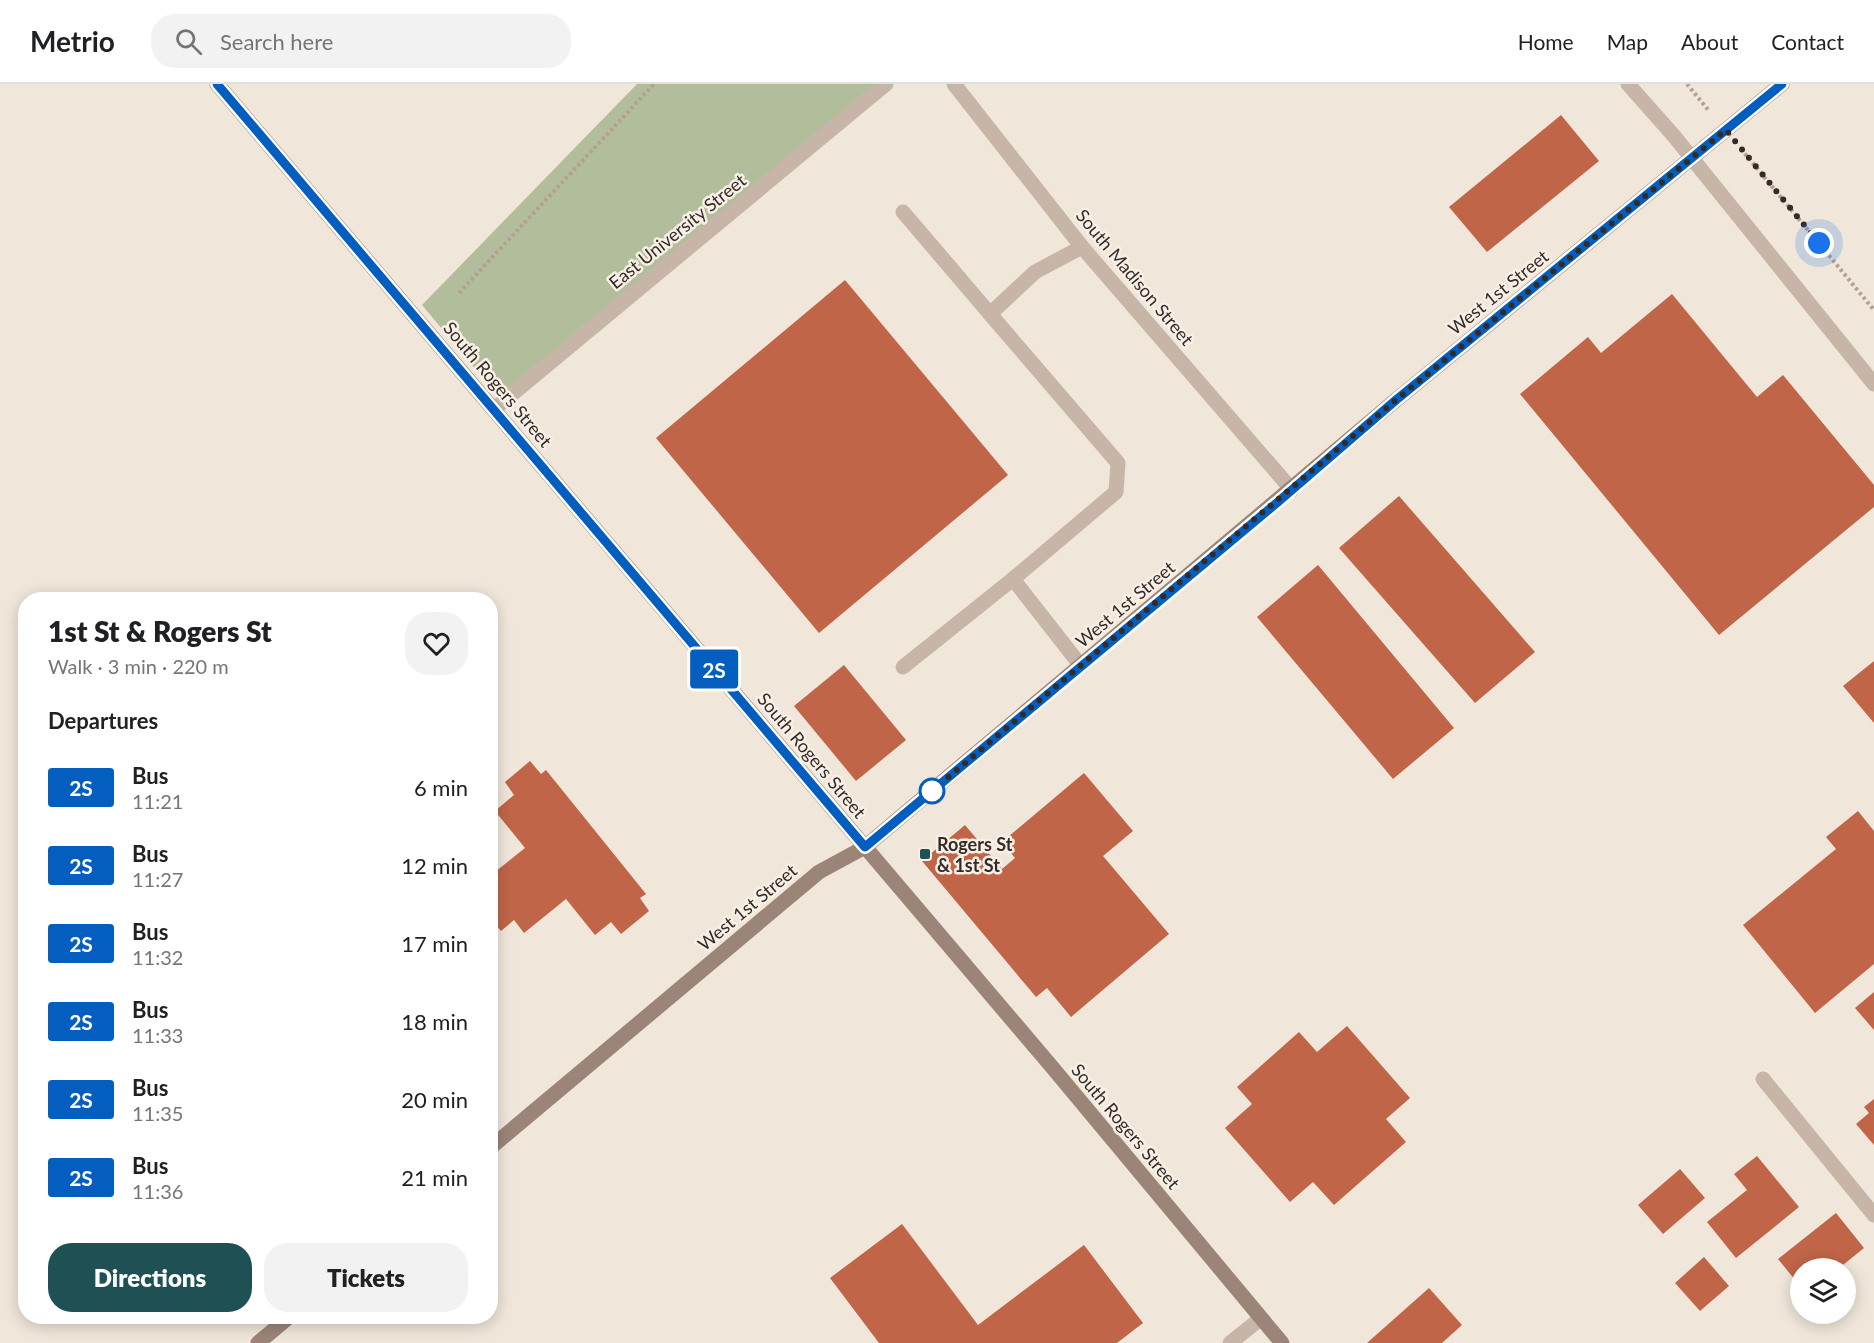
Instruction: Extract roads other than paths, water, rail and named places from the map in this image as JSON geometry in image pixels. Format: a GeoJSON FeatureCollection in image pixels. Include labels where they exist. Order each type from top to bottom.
{"type":"FeatureCollection","features":[{"type":"Feature","properties":{"kind":"street","name":"South Rogers Street"},"geometry":{"type":"LineString","coordinates":[[217,84],[1052,1067],[1282,1343]]}},
{"type":"Feature","properties":{"kind":"street","name":"East University Street"},"geometry":{"type":"LineString","coordinates":[[494,409],[530,376],[886,84]]}},
{"type":"Feature","properties":{"kind":"street","name":"South Madison Street"},"geometry":{"type":"LineString","coordinates":[[954,84],[1083,247],[1292,490]]}},
{"type":"Feature","properties":{"kind":"street"},"geometry":{"type":"LineString","coordinates":[[1628,84],[1692,159],[1874,384]]}},
{"type":"Feature","properties":{"kind":"street","name":"West 1st Street"},"geometry":{"type":"LineString","coordinates":[[498,1141],[819,872],[865,847],[1292,490],[1396,400],[1782,84]]}},
{"type":"Feature","properties":{"kind":"street"},"geometry":{"type":"LineString","coordinates":[[903,213],[1118,463],[1116,492],[1013,579],[903,667]]}},
{"type":"Feature","properties":{"kind":"street"},"geometry":{"type":"LineString","coordinates":[[990,314],[1035,272],[1083,247]]}},
{"type":"Feature","properties":{"kind":"street"},"geometry":{"type":"LineString","coordinates":[[1013,579],[1081,666]]}},
{"type":"Feature","properties":{"kind":"street"},"geometry":{"type":"LineString","coordinates":[[1762,1079],[1874,1215]]}},
{"type":"Feature","properties":{"kind":"street"},"geometry":{"type":"LineString","coordinates":[[1230,1343],[1260,1319]]}},
{"type":"Feature","properties":{"kind":"street"},"geometry":{"type":"LineString","coordinates":[[258,1343],[281,1324]]}},
{"type":"Feature","properties":{"kind":"place","name":"Rogers St & 1st St"},"geometry":{"type":"Point","coordinates":[925,854]}}]}
